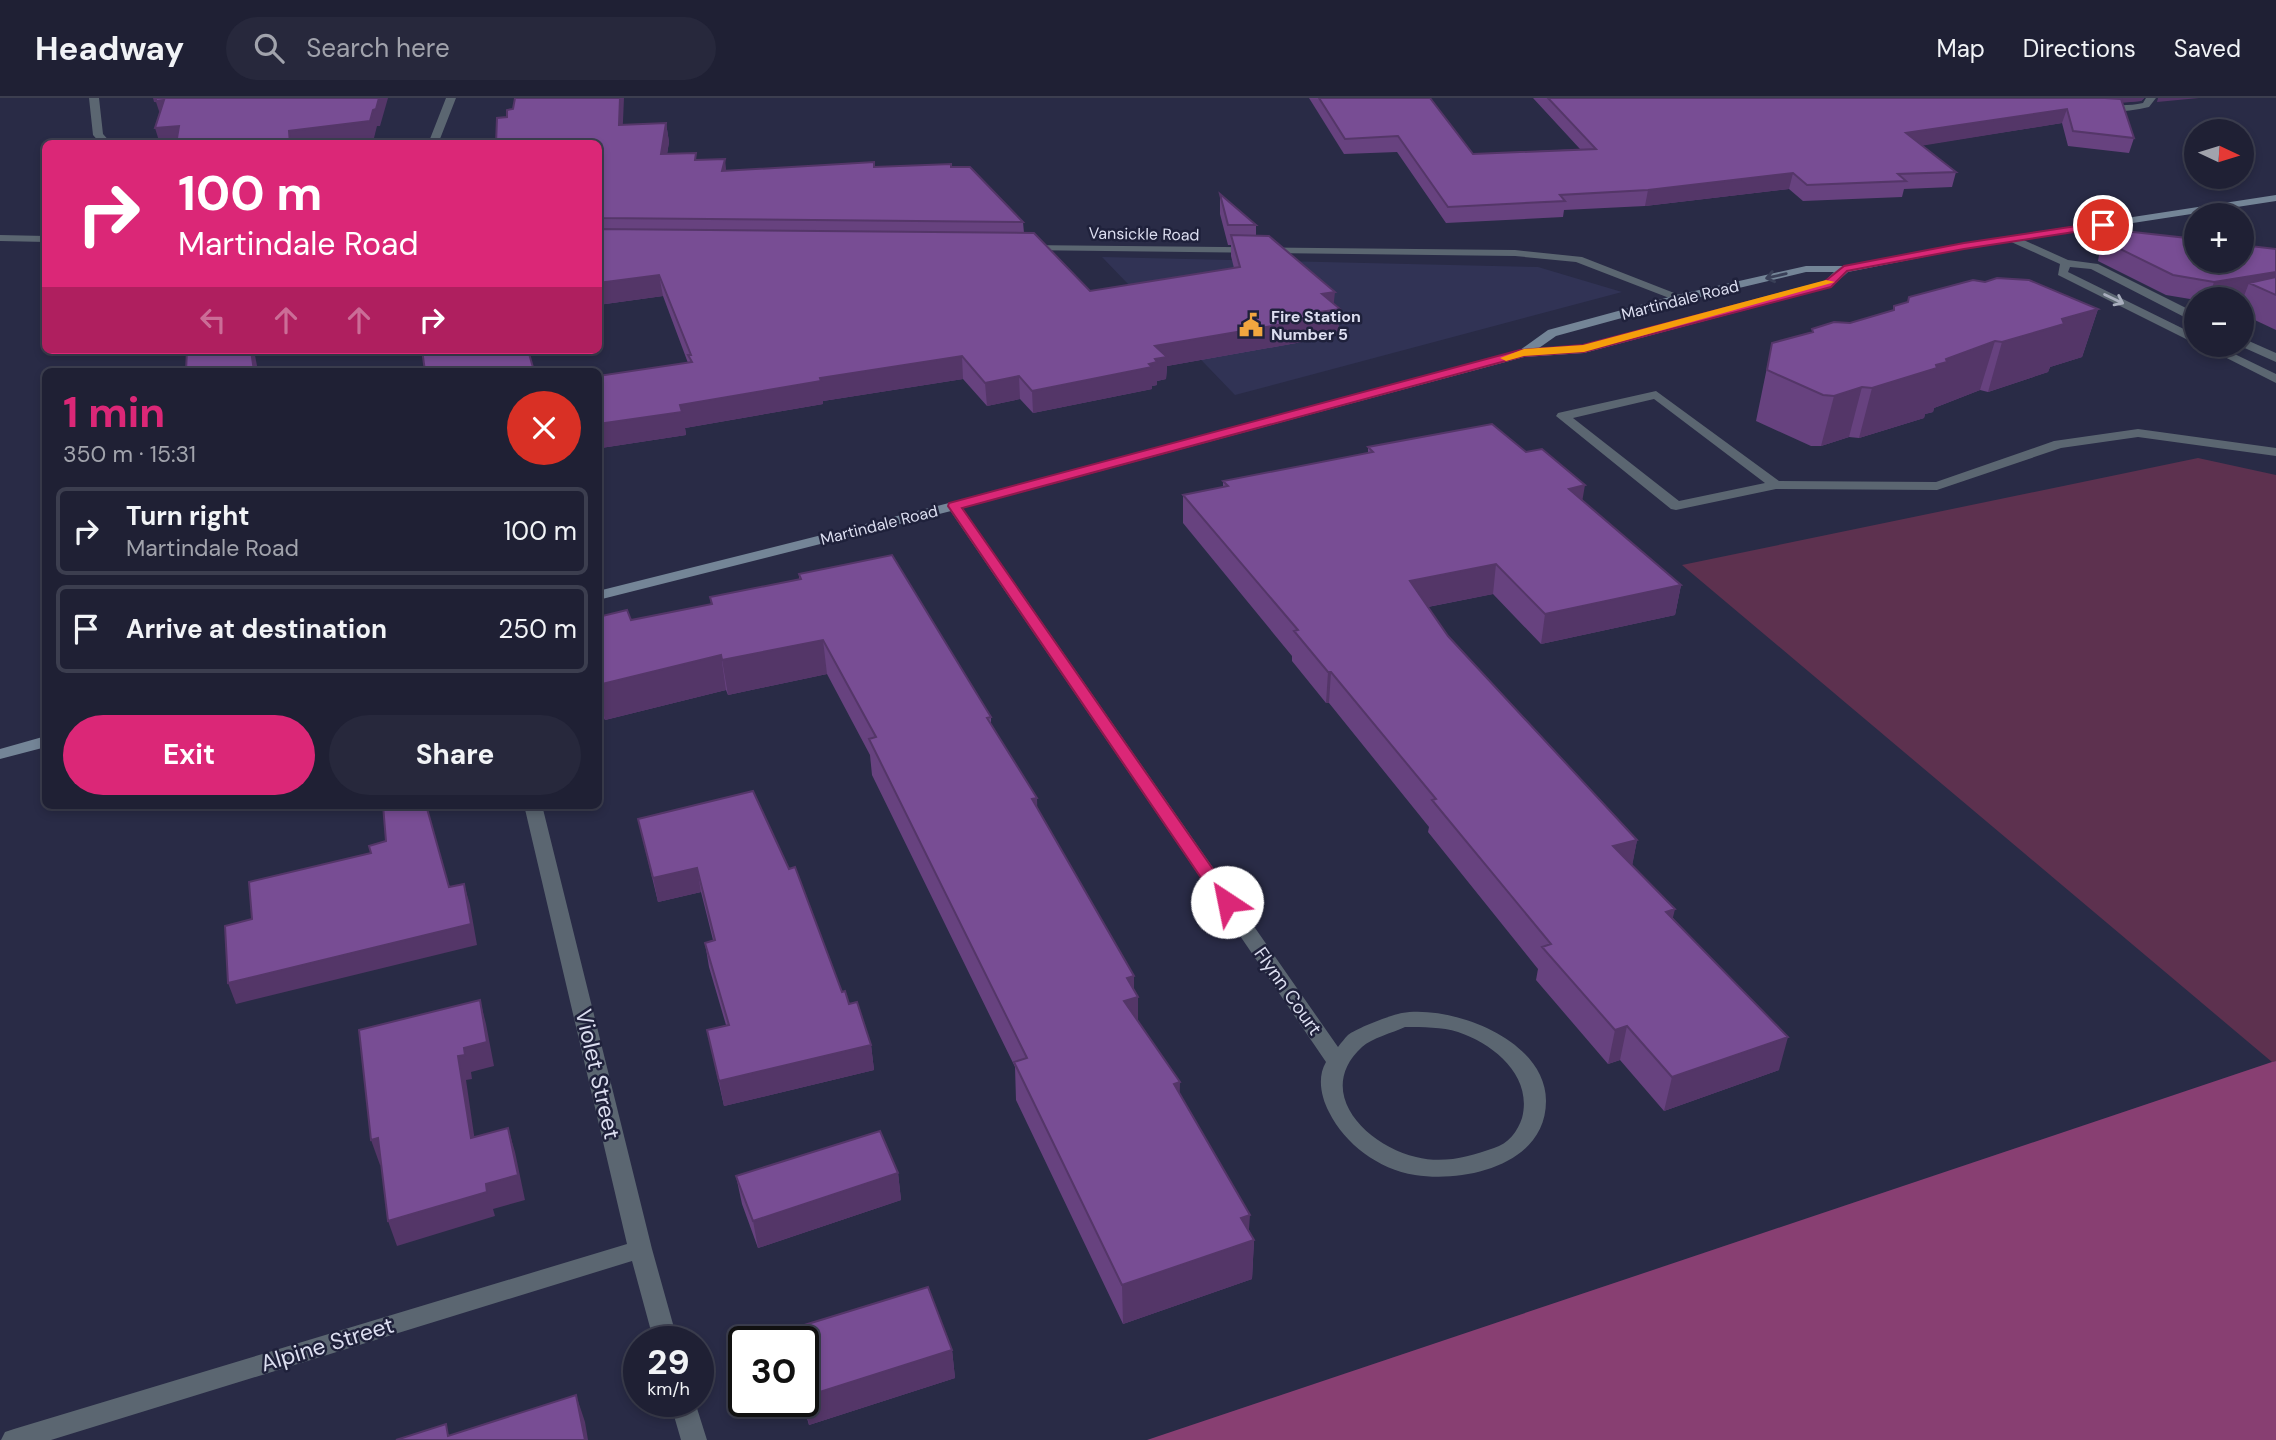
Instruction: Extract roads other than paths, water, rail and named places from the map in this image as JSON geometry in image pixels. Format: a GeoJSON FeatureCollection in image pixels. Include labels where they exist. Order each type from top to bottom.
{"type":"FeatureCollection","features":[{"type":"Feature","properties":{"kind":"main road","name":"Martindale Road"},"geometry":{"type":"LineString","coordinates":[[1524,353],[1552,333],[1681,298],[1806,269],[1844,269],[2013,239],[2276,198]]}},
{"type":"Feature","properties":{"kind":"main road","name":"Martindale Road"},"geometry":{"type":"LineString","coordinates":[[602,595],[954,506],[1524,353],[1584,349],[1827,285],[1844,269]]}},
{"type":"Feature","properties":{"kind":"main road"},"geometry":{"type":"LineString","coordinates":[[0,754],[42,742]]}},
{"type":"Feature","properties":{"kind":"street"},"geometry":{"type":"LineString","coordinates":[[94,98],[98,135],[103,140]]}},
{"type":"Feature","properties":{"kind":"street"},"geometry":{"type":"LineString","coordinates":[[435,140],[451,98]]}},
{"type":"Feature","properties":{"kind":"street"},"geometry":{"type":"LineString","coordinates":[[2057,98],[2087,106],[2121,109],[2146,105],[2151,98]]}},
{"type":"Feature","properties":{"kind":"street"},"geometry":{"type":"LineString","coordinates":[[0,238],[42,239]]}},
{"type":"Feature","properties":{"kind":"street"},"geometry":{"type":"LineString","coordinates":[[2013,239],[2066,263],[2094,266],[2184,312]]}},
{"type":"Feature","properties":{"kind":"street","name":"Vansickle Road"},"geometry":{"type":"LineString","coordinates":[[1006,248],[1515,253],[1578,259],[1681,298]]}},
{"type":"Feature","properties":{"kind":"street"},"geometry":{"type":"LineString","coordinates":[[2066,263],[2062,273],[2184,334]]}},
{"type":"Feature","properties":{"kind":"street"},"geometry":{"type":"LineString","coordinates":[[2254,348],[2276,358]]}},
{"type":"Feature","properties":{"kind":"street"},"geometry":{"type":"LineString","coordinates":[[2231,357],[2276,379]]}},
{"type":"Feature","properties":{"kind":"street"},"geometry":{"type":"LineString","coordinates":[[1776,485],[1656,395],[1563,416],[1676,506],[1776,485],[1937,485],[2059,444],[2138,433],[2276,452]]}},
{"type":"Feature","properties":{"kind":"street","name":"Flynn Court"},"geometry":{"type":"LineString","coordinates":[[954,506],[1336,1060]]}},
{"type":"Feature","properties":{"kind":"street","name":"Violet Street"},"geometry":{"type":"LineString","coordinates":[[534,809],[639,1249],[661,1326]]}},
{"type":"Feature","properties":{"kind":"street","name":"Flynn Court"},"geometry":{"type":"LineString","coordinates":[[1403,1020],[1434,1020],[1465,1026],[1494,1040],[1516,1058],[1531,1081],[1536,1105],[1529,1130],[1511,1151],[1483,1165],[1448,1171],[1411,1167],[1378,1154],[1352,1134],[1335,1110],[1329,1084],[1336,1060],[1351,1041],[1374,1027],[1403,1020]]}},
{"type":"Feature","properties":{"kind":"street","name":"Alpine Street"},"geometry":{"type":"LineString","coordinates":[[15,1440],[639,1249]]}},
{"type":"Feature","properties":{"kind":"street"},"geometry":{"type":"LineString","coordinates":[[687,1417],[694,1440]]}},
{"type":"Feature","properties":{"kind":"place","name":"Fire Station Number 5"},"geometry":{"type":"Point","coordinates":[1251,325]}}]}
